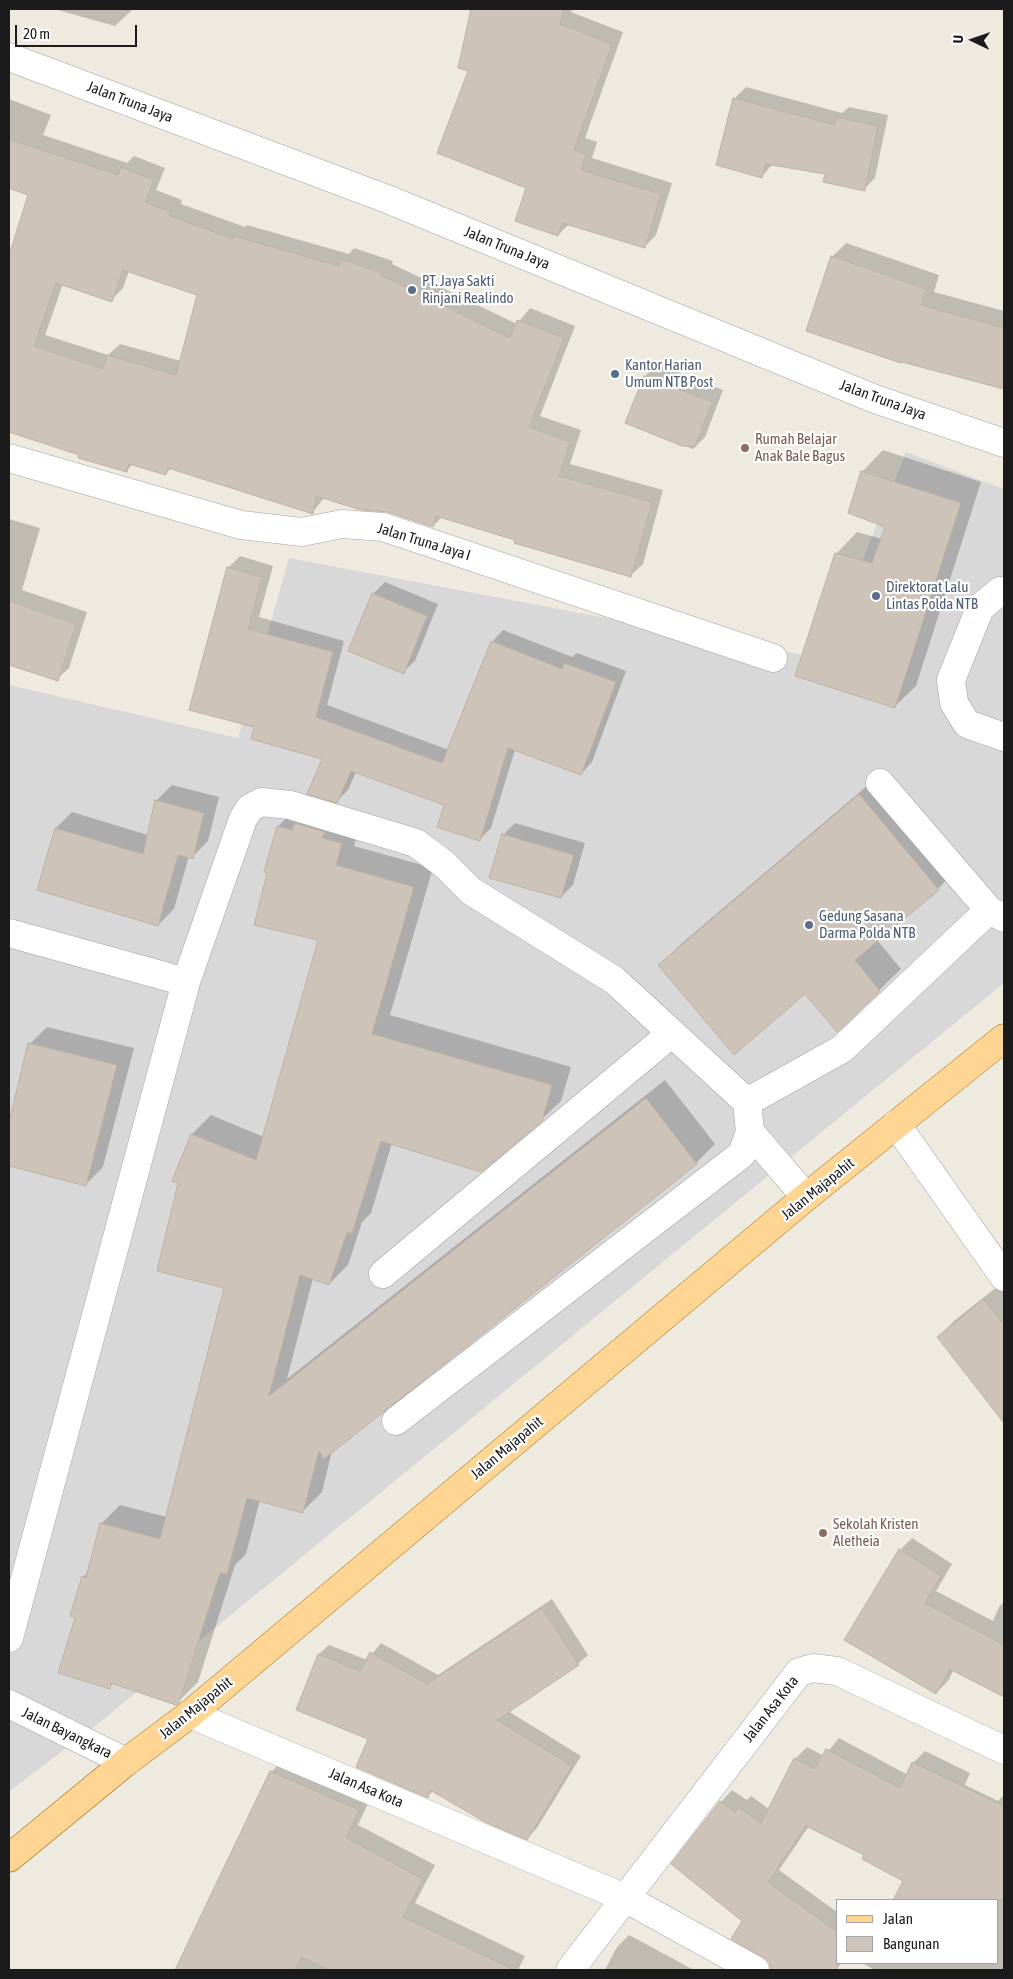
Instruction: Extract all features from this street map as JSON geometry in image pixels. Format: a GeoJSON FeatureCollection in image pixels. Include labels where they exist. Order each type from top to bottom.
{"type":"FeatureCollection","features":[{"type":"Feature","properties":{"kind":"main road","name":"Jalan Majapahit"},"geometry":{"type":"LineString","coordinates":[[9,1858],[126,1762],[190,1714],[806,1197],[1004,1038]]}},
{"type":"Feature","properties":{"kind":"street","name":"Jalan Truna Jaya"},"geometry":{"type":"LineString","coordinates":[[9,57],[387,199],[875,398],[1004,443]]}},
{"type":"Feature","properties":{"kind":"street","name":"Jalan Truna Jaya I"},"geometry":{"type":"LineString","coordinates":[[9,458],[241,524],[302,532],[342,524],[383,526],[773,658]]}},
{"type":"Feature","properties":{"kind":"street"},"geometry":{"type":"LineString","coordinates":[[1004,593],[1000,591],[980,608],[951,680],[954,703],[967,724],[1004,737]]}},
{"type":"Feature","properties":{"kind":"street"},"geometry":{"type":"LineString","coordinates":[[747,1102],[842,1048],[997,914],[880,783]]}},
{"type":"Feature","properties":{"kind":"street"},"geometry":{"type":"LineString","coordinates":[[9,1638],[186,982],[243,819],[250,808],[261,802],[290,805],[416,843],[444,864],[471,891],[614,980],[747,1102],[750,1132],[742,1154],[396,1421]]}},
{"type":"Feature","properties":{"kind":"street"},"geometry":{"type":"LineString","coordinates":[[9,933],[186,982]]}},
{"type":"Feature","properties":{"kind":"street"},"geometry":{"type":"LineString","coordinates":[[383,1274],[672,1033]]}},
{"type":"Feature","properties":{"kind":"street"},"geometry":{"type":"LineString","coordinates":[[896,1124],[1004,1277]]}},
{"type":"Feature","properties":{"kind":"street"},"geometry":{"type":"LineString","coordinates":[[750,1132],[806,1197]]}},
{"type":"Feature","properties":{"kind":"street","name":"Jalan Asa Kota"},"geometry":{"type":"LineString","coordinates":[[570,1970],[799,1672],[813,1668],[837,1671],[1004,1750]]}},
{"type":"Feature","properties":{"kind":"street","name":"Jalan Bayangkara"},"geometry":{"type":"LineString","coordinates":[[9,1704],[126,1762]]}},
{"type":"Feature","properties":{"kind":"street","name":"Jalan Asa Kota"},"geometry":{"type":"LineString","coordinates":[[190,1714],[625,1898],[756,1970]]}},
{"type":"Feature","properties":{"kind":"shaded area"},"geometry":{"type":"Polygon","coordinates":[[[906,452],[1004,489],[1004,983],[100,1722],[9,1792],[9,685],[238,738],[289,558],[823,659],[906,452]]]}},
{"type":"Feature","properties":{"kind":"building"},"geometry":{"type":"Polygon","coordinates":[[[471,9],[564,9],[560,24],[612,44],[574,150],[586,154],[581,170],[661,194],[645,248],[562,223],[558,236],[515,221],[526,188],[437,153],[468,71],[458,68],[471,9]]]}},
{"type":"Feature","properties":{"kind":"building"},"geometry":{"type":"Polygon","coordinates":[[[733,98],[835,125],[837,117],[878,126],[865,191],[823,182],[825,174],[766,164],[762,178],[716,165],[733,98]]]}},
{"type":"Feature","properties":{"kind":"building"},"geometry":{"type":"Polygon","coordinates":[[[9,139],[118,175],[121,167],[154,180],[145,202],[171,212],[170,216],[233,239],[234,236],[339,266],[341,259],[382,273],[381,275],[510,338],[517,320],[564,338],[529,427],[570,442],[559,476],[652,502],[631,577],[514,543],[515,540],[436,516],[433,527],[388,512],[361,510],[316,496],[313,514],[168,468],[166,475],[129,464],[127,472],[78,458],[79,455],[9,432],[9,255],[28,195],[9,188],[9,139]],[[123,270],[112,302],[56,283],[34,346],[103,369],[107,355],[176,375],[197,295],[123,270]]]}},
{"type":"Feature","properties":{"kind":"building"},"geometry":{"type":"Polygon","coordinates":[[[831,256],[926,289],[921,305],[1004,328],[1004,389],[901,363],[806,331],[831,256]]]}},
{"type":"Feature","properties":{"kind":"building"},"geometry":{"type":"Polygon","coordinates":[[[644,376],[712,402],[695,446],[682,446],[625,423],[644,376]]]}},
{"type":"Feature","properties":{"kind":"building"},"geometry":{"type":"Polygon","coordinates":[[[861,471],[961,503],[895,708],[795,676],[835,553],[872,563],[885,527],[848,513],[861,471]]]}},
{"type":"Feature","properties":{"kind":"building"},"geometry":{"type":"Polygon","coordinates":[[[227,567],[262,577],[248,629],[333,652],[316,717],[442,763],[491,641],[562,669],[564,663],[616,682],[581,775],[508,748],[480,841],[437,827],[444,805],[351,771],[337,803],[307,794],[322,759],[251,739],[254,727],[189,710],[227,567]]]}},
{"type":"Feature","properties":{"kind":"building"},"geometry":{"type":"Polygon","coordinates":[[[372,593],[427,616],[404,674],[348,651],[372,593]]]}},
{"type":"Feature","properties":{"kind":"building"},"geometry":{"type":"Polygon","coordinates":[[[9,601],[76,624],[58,681],[9,665],[9,601]]]}},
{"type":"Feature","properties":{"kind":"building"},"geometry":{"type":"Polygon","coordinates":[[[859,794],[939,890],[855,960],[880,991],[837,1032],[805,994],[734,1055],[658,965],[859,794]]]}},
{"type":"Feature","properties":{"kind":"building"},"geometry":{"type":"Polygon","coordinates":[[[155,800],[204,813],[193,859],[178,855],[158,926],[37,890],[55,828],[143,854],[155,800]]]}},
{"type":"Feature","properties":{"kind":"building"},"geometry":{"type":"Polygon","coordinates":[[[295,823],[325,832],[322,838],[342,843],[336,865],[414,887],[372,1034],[552,1085],[542,1121],[481,1172],[381,1141],[352,1233],[347,1232],[329,1285],[300,1275],[269,1396],[646,1098],[697,1164],[324,1459],[319,1451],[303,1513],[247,1498],[227,1574],[220,1573],[179,1703],[176,1705],[111,1683],[110,1689],[58,1673],[75,1618],[70,1616],[82,1576],[86,1578],[100,1523],[160,1539],[224,1288],[157,1271],[178,1183],[172,1181],[191,1134],[256,1160],[318,940],[254,925],[267,873],[264,872],[277,826],[292,830],[295,823]]]}},
{"type":"Feature","properties":{"kind":"building"},"geometry":{"type":"Polygon","coordinates":[[[502,834],[574,855],[561,898],[489,878],[502,834]]]}},
{"type":"Feature","properties":{"kind":"building"},"geometry":{"type":"Polygon","coordinates":[[[28,1043],[117,1065],[86,1186],[9,1166],[9,1122],[28,1043]]]}},
{"type":"Feature","properties":{"kind":"building"},"geometry":{"type":"Polygon","coordinates":[[[984,1299],[1004,1325],[1004,1423],[937,1337],[984,1299]]]}},
{"type":"Feature","properties":{"kind":"building"},"geometry":{"type":"Polygon","coordinates":[[[899,1549],[941,1576],[925,1603],[1004,1645],[1004,1697],[950,1669],[936,1694],[844,1640],[899,1549]]]}},
{"type":"Feature","properties":{"kind":"building"},"geometry":{"type":"Polygon","coordinates":[[[542,1608],[579,1665],[497,1720],[572,1766],[527,1840],[485,1822],[430,1790],[428,1798],[356,1767],[368,1739],[296,1710],[318,1654],[360,1671],[370,1652],[427,1684],[542,1608]]]}},
{"type":"Feature","properties":{"kind":"building"},"geometry":{"type":"Polygon","coordinates":[[[826,1749],[900,1788],[912,1762],[1004,1806],[1004,1900],[894,1899],[903,1881],[862,1859],[864,1855],[806,1826],[768,1882],[836,1931],[837,1970],[771,1970],[769,1962],[763,1957],[731,1939],[742,1921],[671,1864],[720,1801],[735,1812],[738,1807],[761,1823],[794,1758],[815,1769],[826,1749]]]}},
{"type":"Feature","properties":{"kind":"building"},"geometry":{"type":"Polygon","coordinates":[[[270,1771],[359,1810],[346,1838],[423,1879],[403,1917],[514,1970],[330,1970],[302,1957],[295,1970],[175,1970],[270,1771]]]}},
{"type":"Feature","properties":{"kind":"place","name":"PT. Jaya Sakti Rinjani Realindo"},"geometry":{"type":"Point","coordinates":[412,290]}},
{"type":"Feature","properties":{"kind":"place","name":"Kantor Harian Umum NTB Post"},"geometry":{"type":"Point","coordinates":[615,374]}},
{"type":"Feature","properties":{"kind":"place","name":"Rumah Belajar Anak Bale Bagus"},"geometry":{"type":"Point","coordinates":[745,448]}},
{"type":"Feature","properties":{"kind":"place","name":"Direktorat Lalu Lintas Polda NTB"},"geometry":{"type":"Point","coordinates":[876,596]}},
{"type":"Feature","properties":{"kind":"place","name":"Gedung Sasana Darma Polda NTB"},"geometry":{"type":"Point","coordinates":[809,925]}},
{"type":"Feature","properties":{"kind":"place","name":"Sekolah Kristen Aletheia"},"geometry":{"type":"Point","coordinates":[823,1533]}}]}
